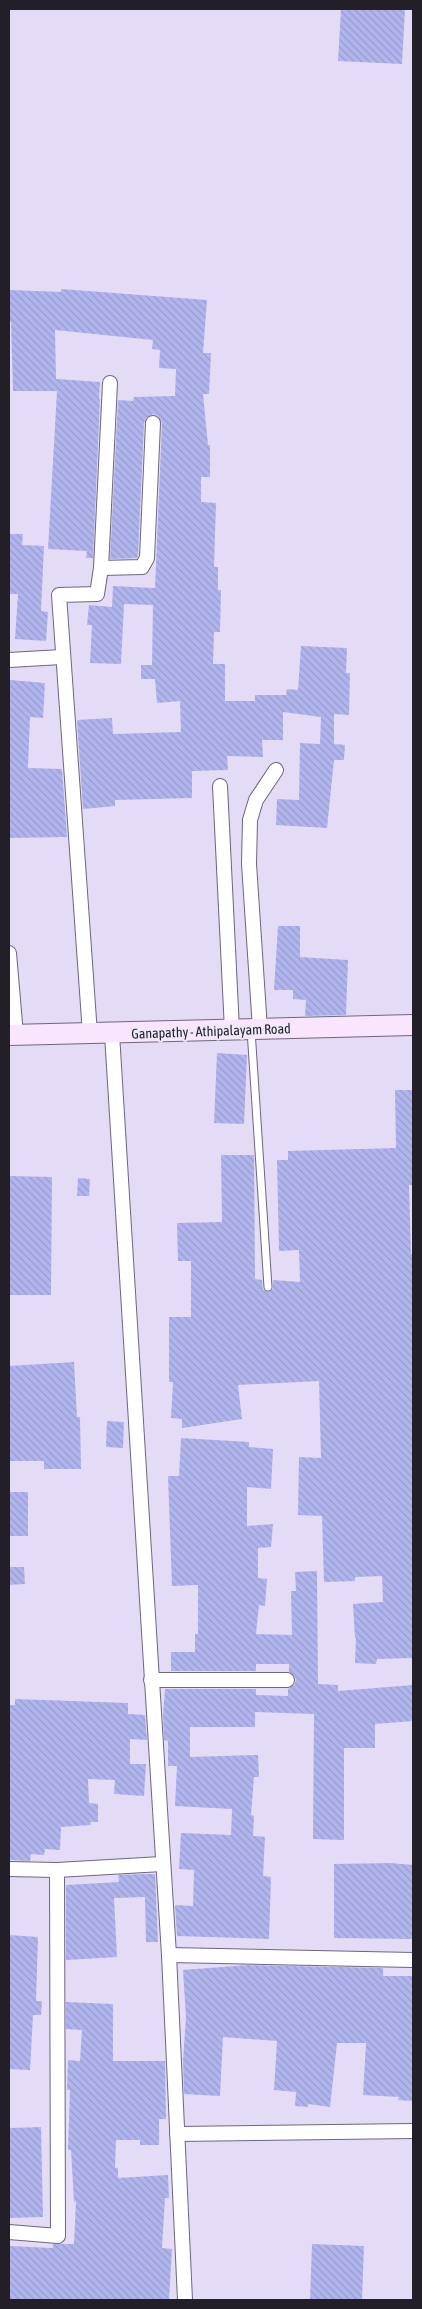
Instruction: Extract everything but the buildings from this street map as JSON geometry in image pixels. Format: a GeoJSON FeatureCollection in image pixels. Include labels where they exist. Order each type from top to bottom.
{"type":"FeatureCollection","features":[{"type":"Feature","properties":{"kind":"main road","name":"Ganapathy - Athipalayam Road"},"geometry":{"type":"LineString","coordinates":[[12,1035],[413,1025]]}},
{"type":"Feature","properties":{"kind":"street"},"geometry":{"type":"LineString","coordinates":[[90,1034],[62,657],[60,594],[97,594],[101,568],[110,383]]}},
{"type":"Feature","properties":{"kind":"street"},"geometry":{"type":"LineString","coordinates":[[101,568],[142,567],[147,558],[154,423]]}},
{"type":"Feature","properties":{"kind":"street"},"geometry":{"type":"LineString","coordinates":[[9,660],[62,657]]}},
{"type":"Feature","properties":{"kind":"street"},"geometry":{"type":"LineString","coordinates":[[248,1030],[250,820],[256,800],[276,770]]}},
{"type":"Feature","properties":{"kind":"street"},"geometry":{"type":"LineString","coordinates":[[220,786],[248,1030]]}},
{"type":"Feature","properties":{"kind":"street"},"geometry":{"type":"LineString","coordinates":[[9,953],[12,1035]]}},
{"type":"Feature","properties":{"kind":"street"},"geometry":{"type":"LineString","coordinates":[[112,1034],[169,1955],[185,2300]]}},
{"type":"Feature","properties":{"kind":"street"},"geometry":{"type":"LineString","coordinates":[[151,1680],[287,1680]]}},
{"type":"Feature","properties":{"kind":"street"},"geometry":{"type":"LineString","coordinates":[[9,1869],[57,1870],[162,1864]]}},
{"type":"Feature","properties":{"kind":"street"},"geometry":{"type":"LineString","coordinates":[[9,2232],[58,2236],[57,1870]]}},
{"type":"Feature","properties":{"kind":"street"},"geometry":{"type":"LineString","coordinates":[[169,1955],[413,1960]]}},
{"type":"Feature","properties":{"kind":"street"},"geometry":{"type":"LineString","coordinates":[[177,2134],[413,2131]]}},
{"type":"Feature","properties":{"kind":"lane"},"geometry":{"type":"LineString","coordinates":[[248,1030],[268,1287]]}}]}
